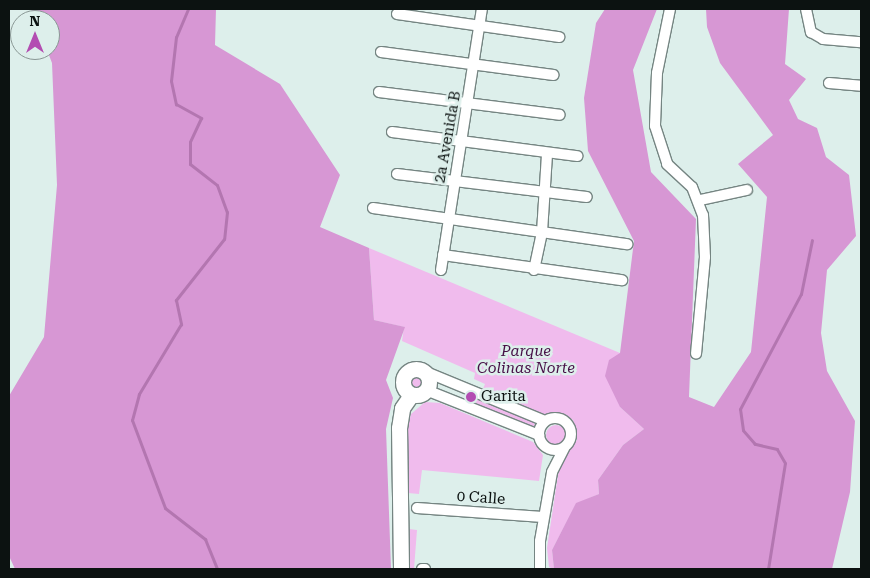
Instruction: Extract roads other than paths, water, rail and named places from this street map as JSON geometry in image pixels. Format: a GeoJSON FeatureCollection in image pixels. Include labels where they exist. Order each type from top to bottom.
{"type":"FeatureCollection","features":[{"type":"Feature","properties":{"kind":"street","name":"2a Avenida B"},"geometry":{"type":"LineString","coordinates":[[441,270],[454,182],[469,106],[482,9]]}},
{"type":"Feature","properties":{"kind":"street"},"geometry":{"type":"LineString","coordinates":[[670,9],[657,74],[656,126],[668,164],[700,200],[706,257],[696,354]]}},
{"type":"Feature","properties":{"kind":"street"},"geometry":{"type":"LineString","coordinates":[[806,9],[806,21],[818,36],[861,42]]}},
{"type":"Feature","properties":{"kind":"street"},"geometry":{"type":"LineString","coordinates":[[397,14],[559,37]]}},
{"type":"Feature","properties":{"kind":"street"},"geometry":{"type":"LineString","coordinates":[[381,52],[553,75]]}},
{"type":"Feature","properties":{"kind":"street"},"geometry":{"type":"LineString","coordinates":[[829,83],[861,86]]}},
{"type":"Feature","properties":{"kind":"street"},"geometry":{"type":"LineString","coordinates":[[379,92],[469,106],[560,115]]}},
{"type":"Feature","properties":{"kind":"street"},"geometry":{"type":"LineString","coordinates":[[392,132],[547,154],[577,156]]}},
{"type":"Feature","properties":{"kind":"street"},"geometry":{"type":"LineString","coordinates":[[534,270],[542,232],[547,154]]}},
{"type":"Feature","properties":{"kind":"street"},"geometry":{"type":"LineString","coordinates":[[397,174],[587,198]]}},
{"type":"Feature","properties":{"kind":"street"},"geometry":{"type":"LineString","coordinates":[[700,200],[748,190]]}},
{"type":"Feature","properties":{"kind":"street"},"geometry":{"type":"LineString","coordinates":[[373,208],[627,244]]}},
{"type":"Feature","properties":{"kind":"street"},"geometry":{"type":"LineString","coordinates":[[443,255],[534,270],[622,280]]}},
{"type":"Feature","properties":{"kind":"street"},"geometry":{"type":"LineString","coordinates":[[420,369],[428,378],[426,390]]}},
{"type":"Feature","properties":{"kind":"street"},"geometry":{"type":"LineString","coordinates":[[411,395],[403,385],[404,376],[420,369],[546,421],[560,419],[568,425],[570,440],[552,472],[543,517],[540,569]]}},
{"type":"Feature","properties":{"kind":"street"},"geometry":{"type":"LineString","coordinates":[[457,401],[462,386]]}},
{"type":"Feature","properties":{"kind":"street"},"geometry":{"type":"LineString","coordinates":[[401,569],[399,428],[402,408],[411,395],[426,390],[538,435],[544,446],[552,472]]}},
{"type":"Feature","properties":{"kind":"street"},"geometry":{"type":"LineString","coordinates":[[538,435],[546,421]]}},
{"type":"Feature","properties":{"kind":"street"},"geometry":{"type":"LineString","coordinates":[[544,446],[564,448]]}},
{"type":"Feature","properties":{"kind":"street","name":"0 Calle"},"geometry":{"type":"LineString","coordinates":[[417,508],[543,517]]}},
{"type":"Feature","properties":{"kind":"waterway"},"geometry":{"type":"LineString","coordinates":[[188,9],[176,37],[171,81],[176,104],[201,118],[190,142],[190,164],[217,185],[227,212],[224,239],[176,300],[181,324],[139,394],[132,420],[165,508],[205,539],[217,569]]}},
{"type":"Feature","properties":{"kind":"waterway"},"geometry":{"type":"LineString","coordinates":[[768,569],[785,463],[777,449],[755,444],[743,430],[740,409],[801,294],[812,240]]}},
{"type":"Feature","properties":{"kind":"place","name":"Garita"},"geometry":{"type":"Point","coordinates":[471,397]}},
{"type":"Feature","properties":{"kind":"park label","name":"Parque Colinas Norte"},"geometry":{"type":"Point","coordinates":[526,360]}}]}
